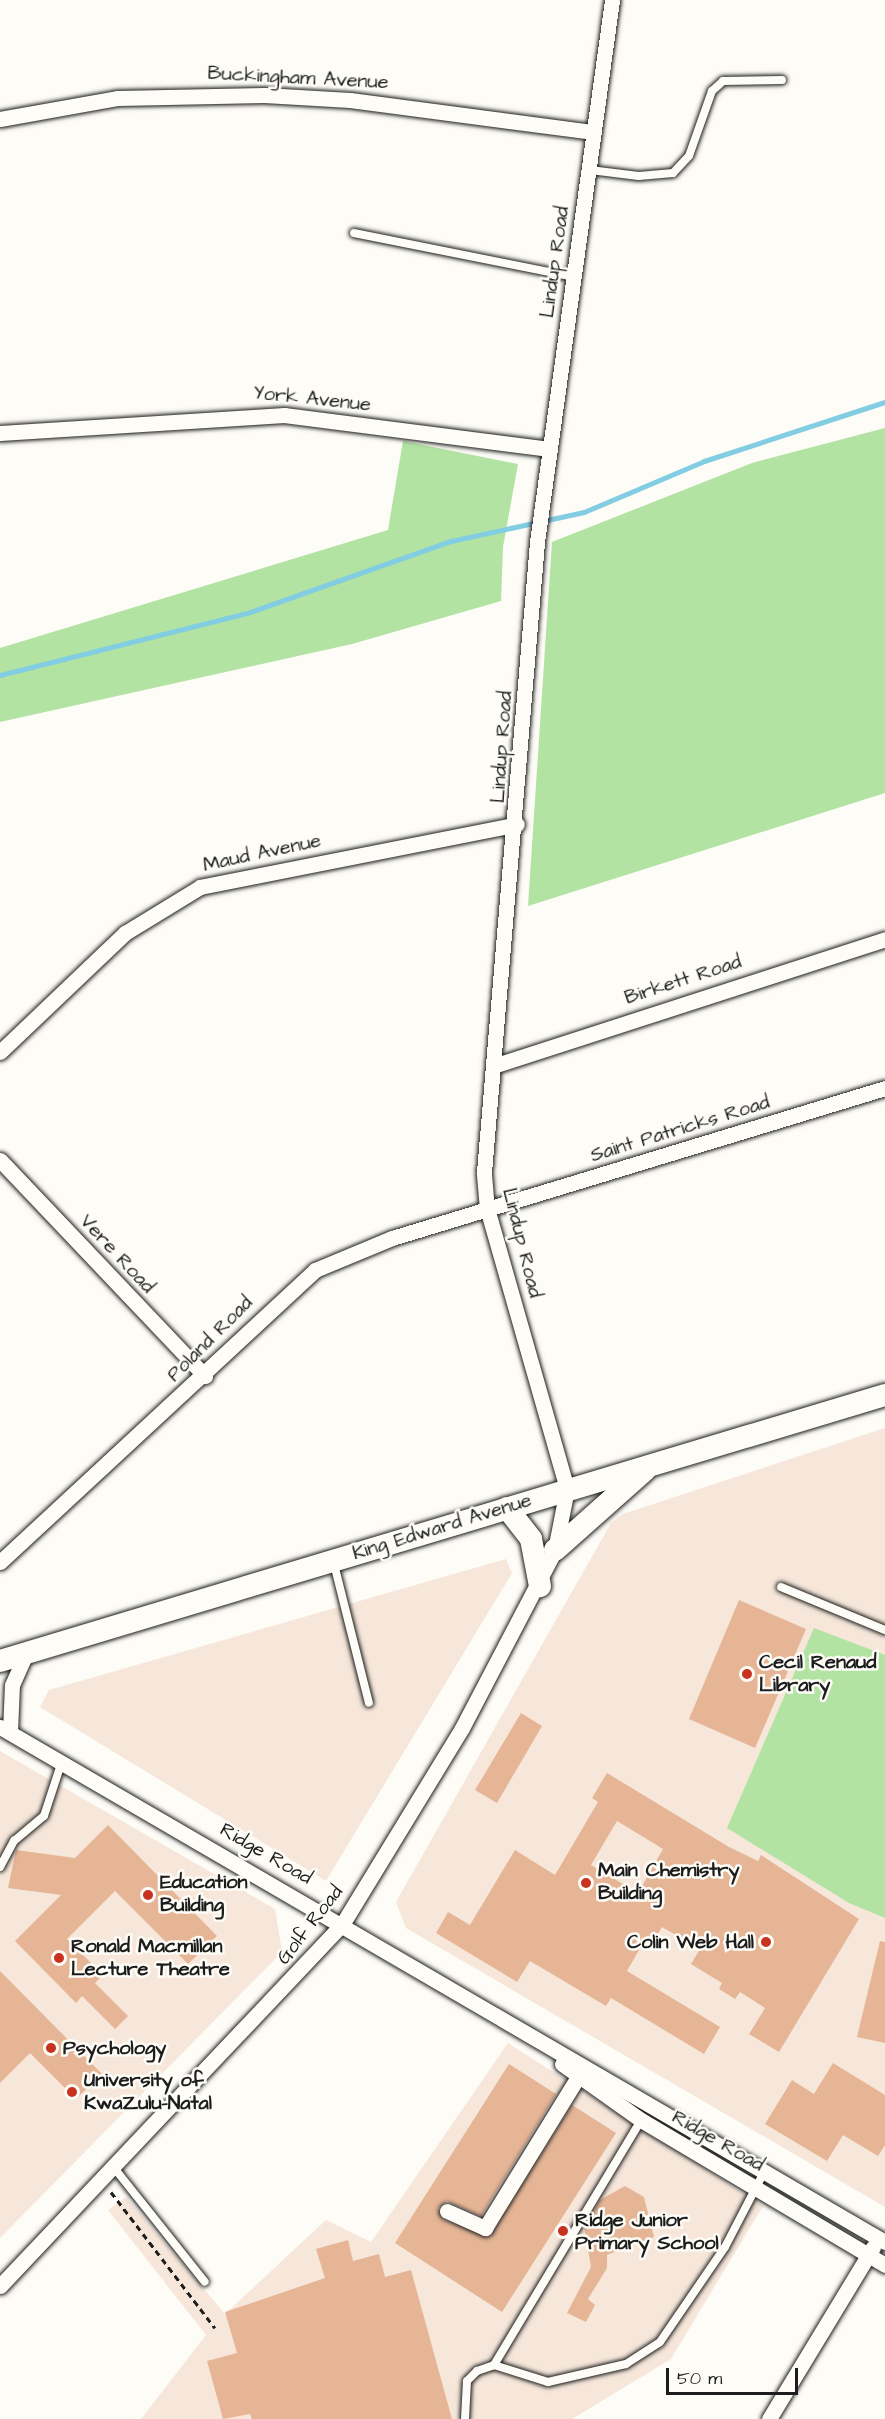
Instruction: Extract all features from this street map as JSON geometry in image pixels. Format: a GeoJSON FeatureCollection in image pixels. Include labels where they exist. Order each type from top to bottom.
{"type":"FeatureCollection","features":[{"type":"Feature","properties":{"kind":"street","name":"Lindup Road"},"geometry":{"type":"LineString","coordinates":[[567,1489],[487,1209],[484,1172],[496,1065],[517,824],[537,542],[548,449],[575,277],[612,0]]}},
{"type":"Feature","properties":{"kind":"street","name":"Buckingham Avenue"},"geometry":{"type":"LineString","coordinates":[[0,119],[118,98],[264,95],[361,101],[594,132]]}},
{"type":"Feature","properties":{"kind":"street","name":"York Avenue"},"geometry":{"type":"LineString","coordinates":[[0,433],[284,414],[548,449]]}},
{"type":"Feature","properties":{"kind":"street","name":"Maud Avenue"},"geometry":{"type":"LineString","coordinates":[[0,1052],[125,933],[200,887],[517,824]]}},
{"type":"Feature","properties":{"kind":"street","name":"Birkett Road"},"geometry":{"type":"LineString","coordinates":[[496,1065],[885,939]]}},
{"type":"Feature","properties":{"kind":"street","name":"Saint Patricks Road"},"geometry":{"type":"LineString","coordinates":[[487,1209],[885,1088]]}},
{"type":"Feature","properties":{"kind":"street","name":"Vere Road"},"geometry":{"type":"LineString","coordinates":[[0,1160],[204,1376]]}},
{"type":"Feature","properties":{"kind":"street","name":"Poland Road"},"geometry":{"type":"LineString","coordinates":[[0,1562],[204,1376],[315,1270],[352,1251],[487,1209]]}},
{"type":"Feature","properties":{"kind":"street","name":"King Edward Avenue"},"geometry":{"type":"LineString","coordinates":[[0,1661],[885,1395]]}},
{"type":"Feature","properties":{"kind":"street"},"geometry":{"type":"LineString","coordinates":[[555,1550],[653,1463]]}},
{"type":"Feature","properties":{"kind":"street","name":"Golf Road"},"geometry":{"type":"LineString","coordinates":[[0,2286],[115,2169],[344,1923],[462,1728],[540,1586],[555,1550],[567,1489]]}},
{"type":"Feature","properties":{"kind":"street"},"geometry":{"type":"LineString","coordinates":[[507,1508],[531,1539],[540,1586]]}},
{"type":"Feature","properties":{"kind":"street"},"geometry":{"type":"LineString","coordinates":[[5,1730],[12,1686],[26,1653]]}},
{"type":"Feature","properties":{"kind":"street","name":"Ridge Road"},"geometry":{"type":"LineString","coordinates":[[5,1730],[63,1759],[344,1923],[537,2044],[882,2240]]}},
{"type":"Feature","properties":{"kind":"street","name":"Ridge Road"},"geometry":{"type":"LineString","coordinates":[[537,2044],[578,2077],[641,2120],[885,2265]]}},
{"type":"Feature","properties":{"kind":"street"},"geometry":{"type":"LineString","coordinates":[[447,2211],[485,2228],[578,2077]]}},
{"type":"Feature","properties":{"kind":"street"},"geometry":{"type":"LineString","coordinates":[[769,2419],[869,2255],[882,2240]]}},
{"type":"Feature","properties":{"kind":"lane"},"geometry":{"type":"LineString","coordinates":[[590,170],[639,176],[673,173],[689,156],[712,91],[723,81],[782,80]]}},
{"type":"Feature","properties":{"kind":"lane"},"geometry":{"type":"LineString","coordinates":[[354,233],[575,277]]}},
{"type":"Feature","properties":{"kind":"lane"},"geometry":{"type":"LineString","coordinates":[[333,1560],[369,1703]]}},
{"type":"Feature","properties":{"kind":"lane"},"geometry":{"type":"LineString","coordinates":[[781,1587],[885,1630]]}},
{"type":"Feature","properties":{"kind":"lane"},"geometry":{"type":"LineString","coordinates":[[0,1867],[10,1846],[44,1816],[63,1759]]}},
{"type":"Feature","properties":{"kind":"lane"},"geometry":{"type":"LineString","coordinates":[[465,2419],[467,2381],[494,2365],[641,2120]]}},
{"type":"Feature","properties":{"kind":"lane"},"geometry":{"type":"LineString","coordinates":[[115,2169],[205,2282]]}},
{"type":"Feature","properties":{"kind":"lane"},"geometry":{"type":"LineString","coordinates":[[494,2365],[548,2382],[591,2374],[644,2354],[681,2318],[764,2172]]}},
{"type":"Feature","properties":{"kind":"path"},"geometry":{"type":"LineString","coordinates":[[103,2181],[215,2328]]}},
{"type":"Feature","properties":{"kind":"shaded area"},"geometry":{"type":"Polygon","coordinates":[[[885,1428],[885,2207],[406,1928],[396,1902],[611,1523],[623,1514],[885,1428]]]}},
{"type":"Feature","properties":{"kind":"shaded area"},"geometry":{"type":"Polygon","coordinates":[[[506,1559],[512,1573],[326,1881],[40,1707],[49,1690],[506,1559]]]}},
{"type":"Feature","properties":{"kind":"shaded area","name":"University of KwaZulu-Natal"},"geometry":{"type":"Polygon","coordinates":[[[0,1751],[275,1909],[282,1952],[0,2238],[0,1751]]]}},
{"type":"Feature","properties":{"kind":"shaded area","name":"Ridge Junior Primary School"},"geometry":{"type":"Polygon","coordinates":[[[508,2043],[763,2206],[671,2359],[572,2419],[141,2419],[206,2335],[108,2210],[126,2197],[225,2314],[326,2220],[371,2242],[508,2043]]]}},
{"type":"Feature","properties":{"kind":"green space"},"geometry":{"type":"Polygon","coordinates":[[[885,428],[885,793],[528,906],[552,542],[752,463],[885,428]]]}},
{"type":"Feature","properties":{"kind":"green space"},"geometry":{"type":"Polygon","coordinates":[[[403,441],[518,464],[503,547],[501,601],[352,644],[0,722],[0,648],[388,530],[403,441]]]}},
{"type":"Feature","properties":{"kind":"green space"},"geometry":{"type":"Polygon","coordinates":[[[814,1628],[885,1655],[885,1918],[849,1903],[727,1828],[814,1628]]]}},
{"type":"Feature","properties":{"kind":"building","name":"Cecil Renaud Library"},"geometry":{"type":"Polygon","coordinates":[[[739,1600],[806,1629],[755,1748],[689,1719],[739,1600]]]}},
{"type":"Feature","properties":{"kind":"building"},"geometry":{"type":"Polygon","coordinates":[[[521,1713],[542,1726],[497,1803],[475,1790],[521,1713]]]}},
{"type":"Feature","properties":{"kind":"building"},"geometry":{"type":"Polygon","coordinates":[[[607,1773],[729,1847],[758,1861],[761,1855],[859,1919],[779,2052],[749,2034],[765,2008],[740,1992],[735,1999],[719,1989],[722,1983],[691,1964],[700,1949],[662,1927],[654,1940],[647,1936],[627,1971],[720,2027],[704,2054],[611,1998],[606,2006],[530,1961],[517,1982],[436,1933],[448,1912],[470,1925],[515,1850],[555,1875],[598,1802],[592,1798],[607,1773]],[[617,1821],[591,1865],[638,1893],[663,1849],[617,1821]]]}},
{"type":"Feature","properties":{"kind":"building"},"geometry":{"type":"Polygon","coordinates":[[[108,1825],[217,1936],[188,1964],[115,1891],[67,1939],[103,1975],[95,1983],[128,2016],[115,2029],[82,1996],[76,2003],[15,1941],[61,1895],[8,1888],[16,1850],[75,1858],[108,1825]]]}},
{"type":"Feature","properties":{"kind":"building"},"geometry":{"type":"Polygon","coordinates":[[[880,1941],[885,1942],[885,2043],[857,2037],[880,1941]]]}},
{"type":"Feature","properties":{"kind":"building","name":"Psychology"},"geometry":{"type":"Polygon","coordinates":[[[0,1971],[102,2074],[76,2099],[30,2053],[0,2083],[0,1971]]]}},
{"type":"Feature","properties":{"kind":"building"},"geometry":{"type":"Polygon","coordinates":[[[833,2063],[885,2095],[885,2145],[878,2156],[843,2135],[827,2161],[765,2124],[792,2080],[814,2094],[833,2063]]]}},
{"type":"Feature","properties":{"kind":"building"},"geometry":{"type":"Polygon","coordinates":[[[509,2064],[556,2094],[481,2216],[447,2201],[438,2208],[443,2220],[490,2236],[572,2105],[616,2133],[502,2312],[395,2243],[509,2064]]]}},
{"type":"Feature","properties":{"kind":"building"},"geometry":{"type":"Polygon","coordinates":[[[625,2186],[644,2197],[654,2237],[607,2255],[607,2268],[588,2299],[595,2305],[586,2322],[567,2313],[591,2267],[584,2227],[600,2200],[625,2186]]]}},
{"type":"Feature","properties":{"kind":"building"},"geometry":{"type":"Polygon","coordinates":[[[348,2240],[353,2261],[379,2254],[385,2277],[411,2270],[452,2419],[252,2419],[250,2414],[223,2419],[207,2361],[237,2353],[225,2312],[325,2278],[316,2249],[348,2240]]]}},
{"type":"Feature","properties":{"kind":"waterway"},"geometry":{"type":"LineString","coordinates":[[0,675],[250,612],[451,541],[584,512],[704,461],[885,402]]}},
{"type":"Feature","properties":{"kind":"place","name":"Cecil Renaud Library"},"geometry":{"type":"Point","coordinates":[747,1674]}},
{"type":"Feature","properties":{"kind":"place","name":"Main Chemistry Building"},"geometry":{"type":"Point","coordinates":[586,1883]}},
{"type":"Feature","properties":{"kind":"place","name":"Education Building"},"geometry":{"type":"Point","coordinates":[148,1895]}},
{"type":"Feature","properties":{"kind":"place","name":"Colin Web Hall"},"geometry":{"type":"Point","coordinates":[766,1942]}},
{"type":"Feature","properties":{"kind":"place","name":"Ronald Macmillan Lecture Theatre"},"geometry":{"type":"Point","coordinates":[59,1958]}},
{"type":"Feature","properties":{"kind":"place","name":"Psychology"},"geometry":{"type":"Point","coordinates":[51,2048]}},
{"type":"Feature","properties":{"kind":"place","name":"University of KwaZulu-Natal"},"geometry":{"type":"Point","coordinates":[72,2092]}},
{"type":"Feature","properties":{"kind":"place","name":"Ridge Junior Primary School"},"geometry":{"type":"Point","coordinates":[563,2231]}}]}
